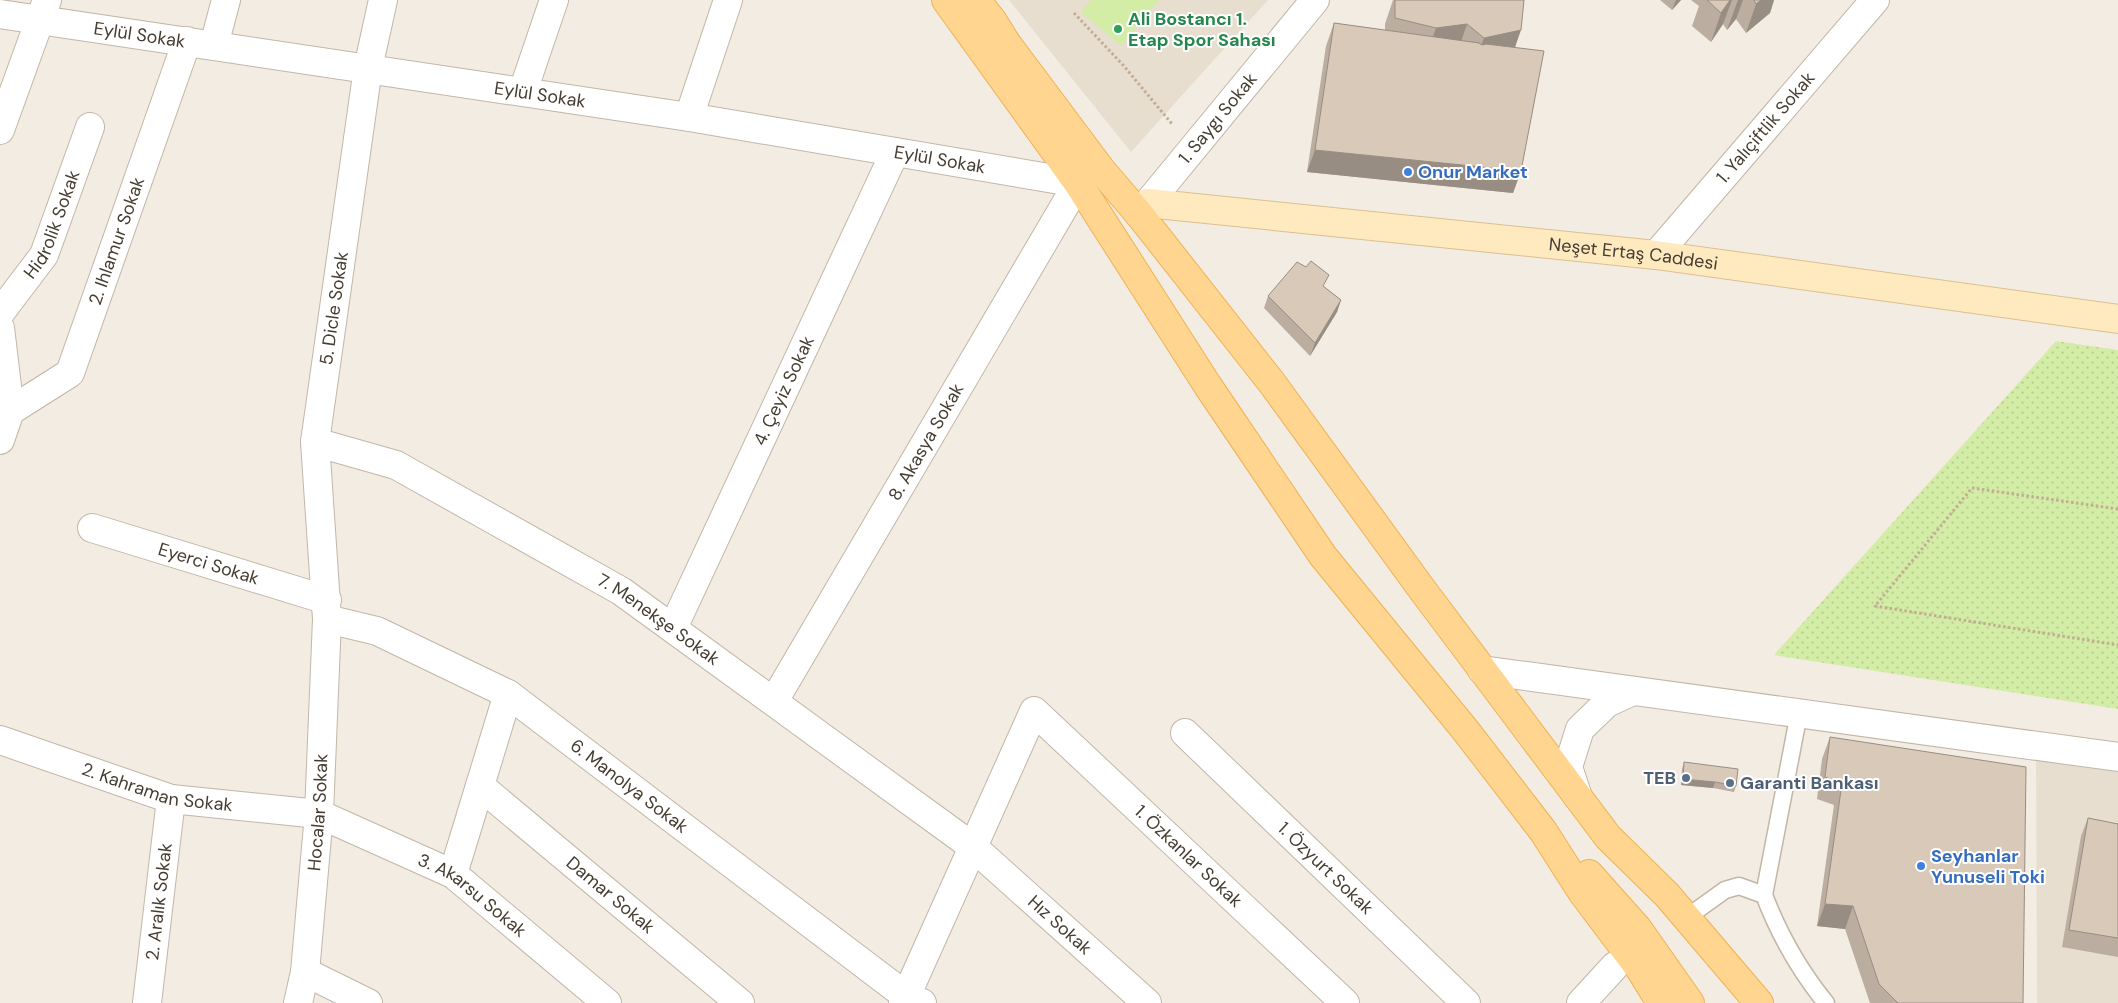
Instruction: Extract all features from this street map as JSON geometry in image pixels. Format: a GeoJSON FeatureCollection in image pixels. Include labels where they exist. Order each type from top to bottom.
{"type":"FeatureCollection","features":[{"type":"Feature","properties":{"kind":"main road"},"geometry":{"type":"LineString","coordinates":[[946,0],[1078,183],[1208,386],[1323,556],[1466,731],[1551,844],[1582,892],[1640,969],[1661,1003]]}},
{"type":"Feature","properties":{"kind":"main road"},"geometry":{"type":"LineString","coordinates":[[976,0],[1102,171],[1143,209],[1482,670],[1608,837],[1667,895],[1759,1003]]}},
{"type":"Feature","properties":{"kind":"main road","name":"Neşet Ertaş Caddesi"},"geometry":{"type":"LineString","coordinates":[[1143,209],[1656,255],[2118,319]]}},
{"type":"Feature","properties":{"kind":"main road"},"geometry":{"type":"LineString","coordinates":[[1551,844],[1583,867],[1638,929],[1690,1003]]}},
{"type":"Feature","properties":{"kind":"main road"},"geometry":{"type":"LineString","coordinates":[[1727,967],[1731,988],[1738,1003]]}},
{"type":"Feature","properties":{"kind":"street"},"geometry":{"type":"LineString","coordinates":[[214,45],[226,0]]}},
{"type":"Feature","properties":{"kind":"street","name":"5. Dicle Sokak"},"geometry":{"type":"LineString","coordinates":[[327,609],[315,442],[368,68],[383,0]]}},
{"type":"Feature","properties":{"kind":"street"},"geometry":{"type":"LineString","coordinates":[[523,92],[554,0]]}},
{"type":"Feature","properties":{"kind":"street"},"geometry":{"type":"LineString","coordinates":[[689,117],[728,0]]}},
{"type":"Feature","properties":{"kind":"street","name":"1. Saygı Sokak"},"geometry":{"type":"LineString","coordinates":[[1143,209],[1315,0]]}},
{"type":"Feature","properties":{"kind":"street","name":"1. Yalıçiftlik Sokak"},"geometry":{"type":"LineString","coordinates":[[1656,255],[1875,0]]}},
{"type":"Feature","properties":{"kind":"street"},"geometry":{"type":"LineString","coordinates":[[0,130],[44,10]]}},
{"type":"Feature","properties":{"kind":"street","name":"Eylül Sokak"},"geometry":{"type":"LineString","coordinates":[[0,14],[44,10],[187,41],[689,117],[1078,183]]}},
{"type":"Feature","properties":{"kind":"street","name":"2. Ihlamur Sokak"},"geometry":{"type":"LineString","coordinates":[[10,411],[70,374],[187,41]]}},
{"type":"Feature","properties":{"kind":"street","name":"Hidrolik Sokak"},"geometry":{"type":"LineString","coordinates":[[0,313],[44,255],[90,127]]}},
{"type":"Feature","properties":{"kind":"street","name":"4. Çeyiz Sokak"},"geometry":{"type":"LineString","coordinates":[[672,628],[896,152]]}},
{"type":"Feature","properties":{"kind":"street","name":"8. Akasya Sokak"},"geometry":{"type":"LineString","coordinates":[[774,701],[1078,183]]}},
{"type":"Feature","properties":{"kind":"street"},"geometry":{"type":"LineString","coordinates":[[0,328],[10,411],[0,440]]}},
{"type":"Feature","properties":{"kind":"street","name":"7. Menekşe Sokak"},"geometry":{"type":"LineString","coordinates":[[315,442],[396,465],[622,591],[973,847]]}},
{"type":"Feature","properties":{"kind":"street","name":"Eyerci Sokak"},"geometry":{"type":"LineString","coordinates":[[92,528],[327,609]]}},
{"type":"Feature","properties":{"kind":"street","name":"6. Manolya Sokak"},"geometry":{"type":"LineString","coordinates":[[327,609],[377,630],[508,694],[911,1001]]}},
{"type":"Feature","properties":{"kind":"street","name":"Hocalar Sokak"},"geometry":{"type":"LineString","coordinates":[[298,1003],[305,972],[319,814],[327,609]]}},
{"type":"Feature","properties":{"kind":"street"},"geometry":{"type":"LineString","coordinates":[[1482,670],[2118,757]]}},
{"type":"Feature","properties":{"kind":"street"},"geometry":{"type":"LineString","coordinates":[[1578,797],[1568,767],[1580,729],[1607,703],[1633,691]]}},
{"type":"Feature","properties":{"kind":"street"},"geometry":{"type":"LineString","coordinates":[[453,874],[508,694]]}},
{"type":"Feature","properties":{"kind":"street","name":"1. Özkanlar Sokak"},"geometry":{"type":"LineString","coordinates":[[973,847],[1034,711],[1345,1003]]}},
{"type":"Feature","properties":{"kind":"street","name":"1. Özyurt Sokak"},"geometry":{"type":"LineString","coordinates":[[1185,733],[1466,1003]]}},
{"type":"Feature","properties":{"kind":"street","name":"2. Kahraman Sokak"},"geometry":{"type":"LineString","coordinates":[[0,740],[171,799],[319,814]]}},
{"type":"Feature","properties":{"kind":"street","name":"Damar Sokak"},"geometry":{"type":"LineString","coordinates":[[480,786],[740,1003]]}},
{"type":"Feature","properties":{"kind":"street","name":"2. Aralık Sokak"},"geometry":{"type":"LineString","coordinates":[[147,1003],[171,799]]}},
{"type":"Feature","properties":{"kind":"street","name":"3. Akarsu Sokak"},"geometry":{"type":"LineString","coordinates":[[319,814],[453,874],[607,1003]]}},
{"type":"Feature","properties":{"kind":"street"},"geometry":{"type":"LineString","coordinates":[[911,1001],[973,847]]}},
{"type":"Feature","properties":{"kind":"street","name":"Hız Sokak"},"geometry":{"type":"LineString","coordinates":[[973,847],[1147,1003]]}},
{"type":"Feature","properties":{"kind":"street"},"geometry":{"type":"LineString","coordinates":[[1581,1003],[1615,966]]}},
{"type":"Feature","properties":{"kind":"street"},"geometry":{"type":"LineString","coordinates":[[305,972],[368,1003]]}},
{"type":"Feature","properties":{"kind":"lane"},"geometry":{"type":"LineString","coordinates":[[1799,713],[1764,895],[1773,919],[1796,962],[1826,1003]]}},
{"type":"Feature","properties":{"kind":"lane"},"geometry":{"type":"LineString","coordinates":[[1686,918],[1725,890],[1739,886],[1764,895]]}},
{"type":"Feature","properties":{"kind":"path"},"geometry":{"type":"LineString","coordinates":[[1074,14],[1123,65],[1192,148]]}},
{"type":"Feature","properties":{"kind":"path"},"geometry":{"type":"LineString","coordinates":[[2118,510],[1972,488],[1875,606],[2118,645]]}},
{"type":"Feature","properties":{"kind":"shaded area"},"geometry":{"type":"Polygon","coordinates":[[[1009,0],[1268,0],[1131,152],[1009,0]]]}},
{"type":"Feature","properties":{"kind":"shaded area"},"geometry":{"type":"Polygon","coordinates":[[[2036,757],[2118,770],[2118,1003],[2037,1003],[2036,757]]]}},
{"type":"Feature","properties":{"kind":"green space","name":"Ali Bostancı 1. Etap Spor Sahası"},"geometry":{"type":"Polygon","coordinates":[[[1091,0],[1159,0],[1121,46],[1081,12],[1091,0]]]}},
{"type":"Feature","properties":{"kind":"green space"},"geometry":{"type":"Polygon","coordinates":[[[2056,341],[2118,350],[2118,709],[1774,655],[2056,341]]]}},
{"type":"Feature","properties":{"kind":"building"},"geometry":{"type":"Polygon","coordinates":[[[1395,0],[1524,0],[1521,30],[1484,38],[1467,24],[1436,28],[1395,18],[1395,0]]]}},
{"type":"Feature","properties":{"kind":"building"},"geometry":{"type":"Polygon","coordinates":[[[1707,0],[1730,0],[1721,13],[1707,0]]]}},
{"type":"Feature","properties":{"kind":"building"},"geometry":{"type":"Polygon","coordinates":[[[1334,23],[1479,43],[1482,45],[1544,51],[1521,171],[1315,150],[1334,23]]]}},
{"type":"Feature","properties":{"kind":"building"},"geometry":{"type":"Polygon","coordinates":[[[1311,261],[1329,275],[1323,286],[1341,300],[1315,343],[1268,296],[1297,262],[1306,267],[1311,261]]]}},
{"type":"Feature","properties":{"kind":"building","name":"Seyhanlar Yunuseli Toki"},"geometry":{"type":"Polygon","coordinates":[[[1830,737],[2026,767],[2023,1003],[1898,1003],[1879,984],[1853,906],[1825,904],[1842,783],[1825,777],[1830,737]]]}},
{"type":"Feature","properties":{"kind":"building"},"geometry":{"type":"Polygon","coordinates":[[[1684,762],[1738,769],[1736,786],[1683,779],[1684,762]]]}},
{"type":"Feature","properties":{"kind":"building"},"geometry":{"type":"Polygon","coordinates":[[[2088,818],[2118,824],[2118,938],[2069,930],[2088,818]]]}},
{"type":"Feature","properties":{"kind":"place","name":"Ali Bostancı 1. Etap Spor Sahası"},"geometry":{"type":"Point","coordinates":[1118,29]}},
{"type":"Feature","properties":{"kind":"place","name":"Onur Market"},"geometry":{"type":"Point","coordinates":[1408,172]}},
{"type":"Feature","properties":{"kind":"place","name":"TEB"},"geometry":{"type":"Point","coordinates":[1686,778]}},
{"type":"Feature","properties":{"kind":"place","name":"Garanti Bankası"},"geometry":{"type":"Point","coordinates":[1730,783]}},
{"type":"Feature","properties":{"kind":"place","name":"Seyhanlar Yunuseli Toki"},"geometry":{"type":"Point","coordinates":[1921,866]}}]}
